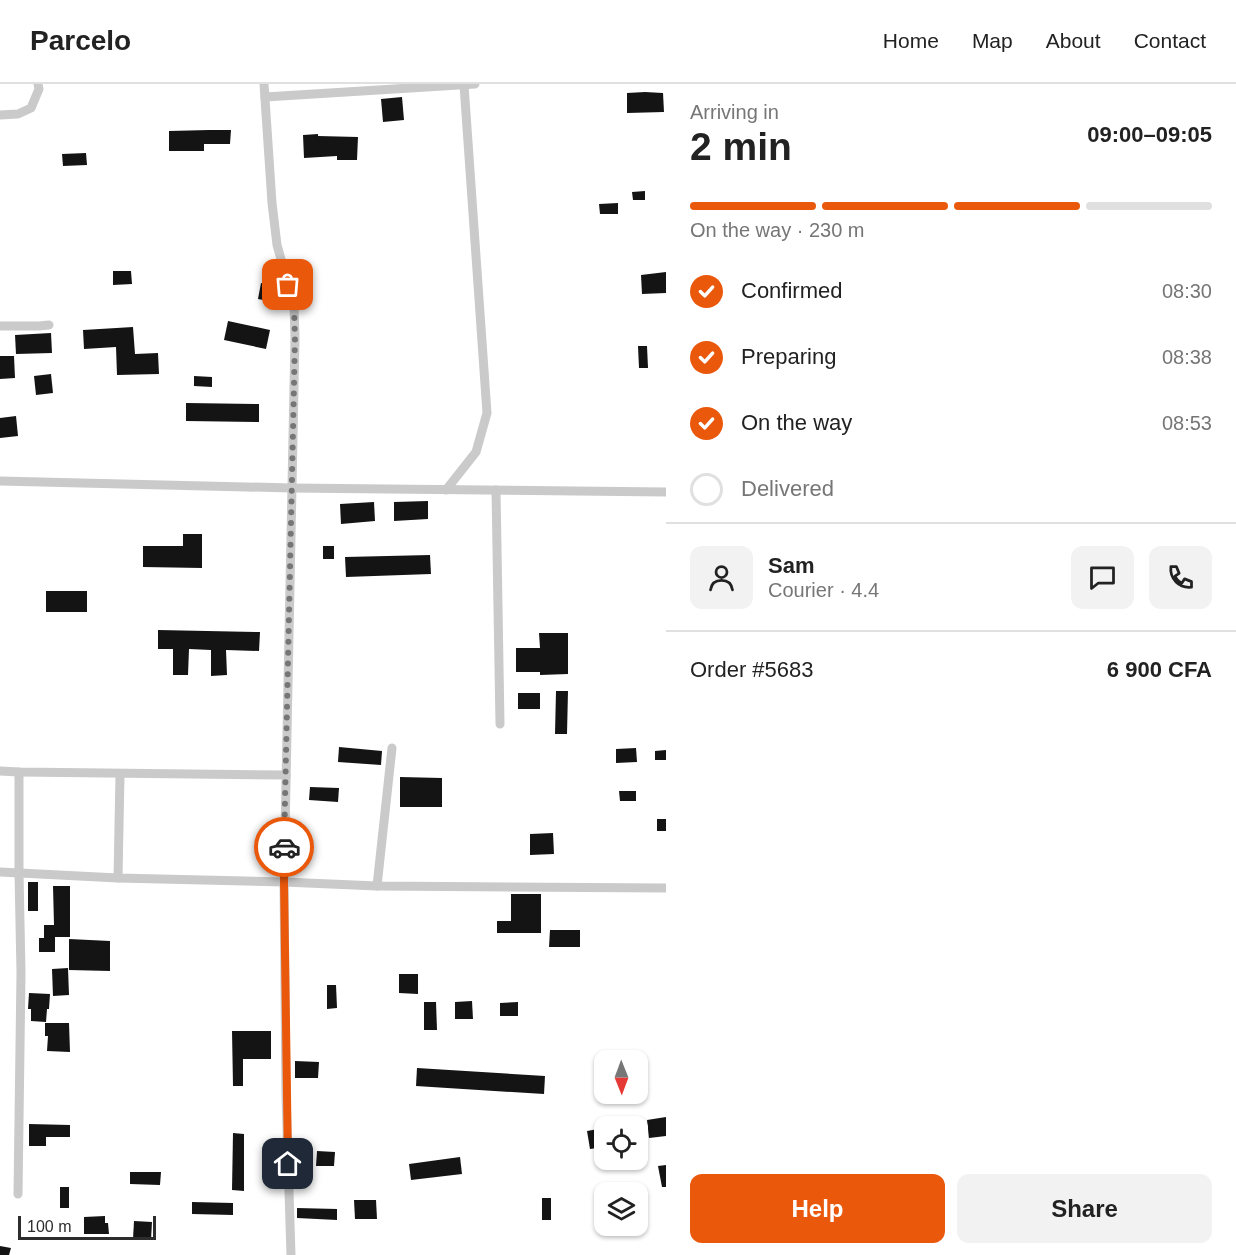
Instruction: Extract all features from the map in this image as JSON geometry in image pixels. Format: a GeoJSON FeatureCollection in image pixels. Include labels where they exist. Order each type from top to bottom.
{"type":"FeatureCollection","features":[{"type":"Feature","properties":{"kind":"street"},"geometry":{"type":"LineString","coordinates":[[0,115],[18,114],[31,108],[39,89],[38,84]]}},
{"type":"Feature","properties":{"kind":"street"},"geometry":{"type":"LineString","coordinates":[[264,84],[277,245],[294,305],[295,338],[284,882],[286,1096],[291,1255]]}},
{"type":"Feature","properties":{"kind":"street"},"geometry":{"type":"LineString","coordinates":[[265,97],[475,84]]}},
{"type":"Feature","properties":{"kind":"street"},"geometry":{"type":"LineString","coordinates":[[446,490],[476,452],[487,413],[464,85]]}},
{"type":"Feature","properties":{"kind":"street"},"geometry":{"type":"LineString","coordinates":[[0,326],[50,325]]}},
{"type":"Feature","properties":{"kind":"street"},"geometry":{"type":"LineString","coordinates":[[0,481],[291,488],[666,492]]}},
{"type":"Feature","properties":{"kind":"street"},"geometry":{"type":"LineString","coordinates":[[496,490],[500,724]]}},
{"type":"Feature","properties":{"kind":"street"},"geometry":{"type":"LineString","coordinates":[[377,886],[392,748]]}},
{"type":"Feature","properties":{"kind":"street"},"geometry":{"type":"LineString","coordinates":[[0,771],[286,775]]}},
{"type":"Feature","properties":{"kind":"street"},"geometry":{"type":"LineString","coordinates":[[18,1194],[21,973],[19,772]]}},
{"type":"Feature","properties":{"kind":"street"},"geometry":{"type":"LineString","coordinates":[[118,878],[120,774]]}},
{"type":"Feature","properties":{"kind":"street"},"geometry":{"type":"LineString","coordinates":[[0,872],[377,886],[666,888]]}},
{"type":"Feature","properties":{"kind":"building"},"geometry":{"type":"Polygon","coordinates":[[[627,93],[663,93],[664,112],[627,113],[627,93]]]}},
{"type":"Feature","properties":{"kind":"building"},"geometry":{"type":"Polygon","coordinates":[[[402,97],[404,120],[383,122],[381,99],[402,97]]]}},
{"type":"Feature","properties":{"kind":"building"},"geometry":{"type":"Polygon","coordinates":[[[231,130],[230,144],[204,144],[204,151],[169,151],[169,131],[231,130]]]}},
{"type":"Feature","properties":{"kind":"building"},"geometry":{"type":"Polygon","coordinates":[[[318,134],[318,136],[358,137],[357,160],[337,160],[337,156],[304,158],[303,135],[318,134]]]}},
{"type":"Feature","properties":{"kind":"building"},"geometry":{"type":"Polygon","coordinates":[[[86,153],[87,165],[63,166],[62,154],[86,153]]]}},
{"type":"Feature","properties":{"kind":"building"},"geometry":{"type":"Polygon","coordinates":[[[645,191],[645,200],[633,200],[632,192],[645,191]]]}},
{"type":"Feature","properties":{"kind":"building"},"geometry":{"type":"Polygon","coordinates":[[[618,203],[618,214],[600,214],[599,204],[618,203]]]}},
{"type":"Feature","properties":{"kind":"building"},"geometry":{"type":"Polygon","coordinates":[[[113,271],[131,271],[132,284],[113,285],[113,271]]]}},
{"type":"Feature","properties":{"kind":"building"},"geometry":{"type":"Polygon","coordinates":[[[666,272],[666,293],[642,294],[641,275],[666,272]]]}},
{"type":"Feature","properties":{"kind":"building"},"geometry":{"type":"Polygon","coordinates":[[[261,283],[282,286],[284,304],[258,299],[261,283]]]}},
{"type":"Feature","properties":{"kind":"building"},"geometry":{"type":"Polygon","coordinates":[[[228,321],[270,330],[266,349],[224,340],[228,321]]]}},
{"type":"Feature","properties":{"kind":"building"},"geometry":{"type":"Polygon","coordinates":[[[133,327],[135,354],[158,353],[159,374],[117,375],[116,347],[84,349],[83,330],[133,327]]]}},
{"type":"Feature","properties":{"kind":"building"},"geometry":{"type":"Polygon","coordinates":[[[51,333],[52,353],[16,354],[15,335],[51,333]]]}},
{"type":"Feature","properties":{"kind":"building"},"geometry":{"type":"Polygon","coordinates":[[[638,346],[647,346],[648,368],[639,368],[638,346]]]}},
{"type":"Feature","properties":{"kind":"building"},"geometry":{"type":"Polygon","coordinates":[[[0,356],[14,356],[15,378],[0,379],[0,356]]]}},
{"type":"Feature","properties":{"kind":"building"},"geometry":{"type":"Polygon","coordinates":[[[51,374],[53,393],[36,395],[34,376],[51,374]]]}},
{"type":"Feature","properties":{"kind":"building"},"geometry":{"type":"Polygon","coordinates":[[[194,376],[212,377],[212,387],[194,386],[194,376]]]}},
{"type":"Feature","properties":{"kind":"building"},"geometry":{"type":"Polygon","coordinates":[[[186,403],[259,404],[259,422],[186,421],[186,403]]]}},
{"type":"Feature","properties":{"kind":"building"},"geometry":{"type":"Polygon","coordinates":[[[16,416],[18,436],[0,438],[0,418],[16,416]]]}},
{"type":"Feature","properties":{"kind":"building"},"geometry":{"type":"Polygon","coordinates":[[[428,501],[428,519],[394,521],[394,502],[428,501]]]}},
{"type":"Feature","properties":{"kind":"building"},"geometry":{"type":"Polygon","coordinates":[[[374,502],[375,521],[341,524],[340,504],[374,502]]]}},
{"type":"Feature","properties":{"kind":"building"},"geometry":{"type":"Polygon","coordinates":[[[183,534],[202,534],[202,568],[143,567],[143,546],[183,546],[183,534]]]}},
{"type":"Feature","properties":{"kind":"building"},"geometry":{"type":"Polygon","coordinates":[[[323,546],[334,546],[334,559],[323,559],[323,546]]]}},
{"type":"Feature","properties":{"kind":"building"},"geometry":{"type":"Polygon","coordinates":[[[430,555],[431,574],[346,577],[345,557],[430,555]]]}},
{"type":"Feature","properties":{"kind":"building"},"geometry":{"type":"Polygon","coordinates":[[[46,591],[87,591],[87,612],[46,612],[46,591]]]}},
{"type":"Feature","properties":{"kind":"building"},"geometry":{"type":"Polygon","coordinates":[[[158,630],[260,632],[259,651],[226,650],[227,675],[211,676],[211,650],[189,649],[188,675],[173,675],[173,649],[158,649],[158,630]]]}},
{"type":"Feature","properties":{"kind":"building"},"geometry":{"type":"Polygon","coordinates":[[[539,633],[568,633],[568,674],[540,675],[540,672],[516,672],[516,648],[540,648],[539,633]]]}},
{"type":"Feature","properties":{"kind":"building"},"geometry":{"type":"Polygon","coordinates":[[[556,691],[568,691],[567,734],[555,734],[556,691]]]}},
{"type":"Feature","properties":{"kind":"building"},"geometry":{"type":"Polygon","coordinates":[[[518,693],[540,693],[540,709],[518,709],[518,693]]]}},
{"type":"Feature","properties":{"kind":"building"},"geometry":{"type":"Polygon","coordinates":[[[339,747],[382,751],[381,765],[338,762],[339,747]]]}},
{"type":"Feature","properties":{"kind":"building"},"geometry":{"type":"Polygon","coordinates":[[[636,748],[637,762],[616,763],[616,749],[636,748]]]}},
{"type":"Feature","properties":{"kind":"building"},"geometry":{"type":"Polygon","coordinates":[[[666,750],[666,760],[655,760],[655,751],[666,750]]]}},
{"type":"Feature","properties":{"kind":"building"},"geometry":{"type":"Polygon","coordinates":[[[400,777],[442,778],[442,807],[400,807],[400,777]]]}},
{"type":"Feature","properties":{"kind":"building"},"geometry":{"type":"Polygon","coordinates":[[[310,787],[339,788],[338,802],[309,800],[310,787]]]}},
{"type":"Feature","properties":{"kind":"building"},"geometry":{"type":"Polygon","coordinates":[[[619,791],[636,791],[636,801],[620,801],[619,791]]]}},
{"type":"Feature","properties":{"kind":"building"},"geometry":{"type":"Polygon","coordinates":[[[657,819],[666,819],[666,831],[657,831],[657,819]]]}},
{"type":"Feature","properties":{"kind":"building"},"geometry":{"type":"Polygon","coordinates":[[[553,833],[554,854],[530,855],[530,834],[553,833]]]}},
{"type":"Feature","properties":{"kind":"building"},"geometry":{"type":"Polygon","coordinates":[[[28,882],[38,882],[38,911],[28,911],[28,882]]]}},
{"type":"Feature","properties":{"kind":"building"},"geometry":{"type":"Polygon","coordinates":[[[53,886],[70,886],[70,937],[55,937],[55,952],[39,952],[39,938],[44,938],[44,925],[54,925],[53,886]]]}},
{"type":"Feature","properties":{"kind":"building"},"geometry":{"type":"Polygon","coordinates":[[[511,894],[541,894],[541,933],[497,933],[497,921],[511,921],[511,894]]]}},
{"type":"Feature","properties":{"kind":"building"},"geometry":{"type":"Polygon","coordinates":[[[550,930],[580,930],[580,947],[549,947],[550,930]]]}},
{"type":"Feature","properties":{"kind":"building"},"geometry":{"type":"Polygon","coordinates":[[[69,939],[110,941],[110,971],[69,970],[69,939]]]}},
{"type":"Feature","properties":{"kind":"building"},"geometry":{"type":"Polygon","coordinates":[[[68,968],[69,995],[53,996],[52,969],[68,968]]]}},
{"type":"Feature","properties":{"kind":"building"},"geometry":{"type":"Polygon","coordinates":[[[399,974],[418,974],[418,994],[399,993],[399,974]]]}},
{"type":"Feature","properties":{"kind":"building"},"geometry":{"type":"Polygon","coordinates":[[[327,985],[336,985],[337,1008],[327,1009],[327,985]]]}},
{"type":"Feature","properties":{"kind":"building"},"geometry":{"type":"Polygon","coordinates":[[[29,993],[50,994],[46,1022],[31,1021],[31,1009],[28,1009],[29,993]]]}},
{"type":"Feature","properties":{"kind":"building"},"geometry":{"type":"Polygon","coordinates":[[[472,1001],[473,1019],[455,1019],[455,1002],[472,1001]]]}},
{"type":"Feature","properties":{"kind":"building"},"geometry":{"type":"Polygon","coordinates":[[[424,1002],[436,1002],[437,1030],[424,1030],[424,1002]]]}},
{"type":"Feature","properties":{"kind":"building"},"geometry":{"type":"Polygon","coordinates":[[[518,1002],[518,1016],[500,1016],[500,1003],[518,1002]]]}},
{"type":"Feature","properties":{"kind":"building"},"geometry":{"type":"Polygon","coordinates":[[[45,1023],[69,1023],[70,1052],[47,1051],[48,1036],[45,1036],[45,1023]]]}},
{"type":"Feature","properties":{"kind":"building"},"geometry":{"type":"Polygon","coordinates":[[[232,1031],[271,1031],[271,1059],[243,1059],[243,1086],[233,1086],[232,1031]]]}},
{"type":"Feature","properties":{"kind":"building"},"geometry":{"type":"Polygon","coordinates":[[[295,1061],[319,1062],[318,1078],[295,1078],[295,1061]]]}},
{"type":"Feature","properties":{"kind":"building"},"geometry":{"type":"Polygon","coordinates":[[[417,1068],[545,1076],[544,1094],[416,1086],[417,1068]]]}},
{"type":"Feature","properties":{"kind":"building"},"geometry":{"type":"Polygon","coordinates":[[[666,1117],[666,1136],[649,1138],[648,1120],[666,1117]]]}},
{"type":"Feature","properties":{"kind":"building"},"geometry":{"type":"Polygon","coordinates":[[[29,1124],[70,1125],[70,1137],[46,1137],[46,1146],[29,1146],[29,1124]]]}},
{"type":"Feature","properties":{"kind":"building"},"geometry":{"type":"Polygon","coordinates":[[[594,1130],[594,1148],[590,1149],[587,1131],[594,1130]]]}},
{"type":"Feature","properties":{"kind":"building"},"geometry":{"type":"Polygon","coordinates":[[[233,1133],[244,1134],[244,1191],[232,1190],[233,1133]]]}},
{"type":"Feature","properties":{"kind":"building"},"geometry":{"type":"Polygon","coordinates":[[[317,1151],[335,1152],[334,1166],[316,1166],[317,1151]]]}},
{"type":"Feature","properties":{"kind":"building"},"geometry":{"type":"Polygon","coordinates":[[[460,1157],[462,1174],[411,1180],[409,1164],[460,1157]]]}},
{"type":"Feature","properties":{"kind":"building"},"geometry":{"type":"Polygon","coordinates":[[[666,1165],[666,1187],[662,1187],[658,1166],[666,1165]]]}},
{"type":"Feature","properties":{"kind":"building"},"geometry":{"type":"Polygon","coordinates":[[[130,1172],[161,1172],[160,1185],[130,1184],[130,1172]]]}},
{"type":"Feature","properties":{"kind":"building"},"geometry":{"type":"Polygon","coordinates":[[[60,1187],[69,1187],[69,1208],[60,1208],[60,1187]]]}},
{"type":"Feature","properties":{"kind":"building"},"geometry":{"type":"Polygon","coordinates":[[[542,1198],[551,1198],[551,1220],[542,1220],[542,1198]]]}},
{"type":"Feature","properties":{"kind":"building"},"geometry":{"type":"Polygon","coordinates":[[[354,1200],[376,1200],[377,1219],[355,1219],[354,1200]]]}},
{"type":"Feature","properties":{"kind":"building"},"geometry":{"type":"Polygon","coordinates":[[[192,1202],[233,1203],[233,1215],[192,1214],[192,1202]]]}},
{"type":"Feature","properties":{"kind":"building"},"geometry":{"type":"Polygon","coordinates":[[[297,1208],[337,1209],[337,1220],[297,1218],[297,1208]]]}},
{"type":"Feature","properties":{"kind":"building"},"geometry":{"type":"Polygon","coordinates":[[[105,1216],[109,1234],[84,1234],[84,1217],[105,1216]]]}},
{"type":"Feature","properties":{"kind":"building"},"geometry":{"type":"Polygon","coordinates":[[[134,1221],[152,1222],[151,1240],[133,1239],[134,1221]]]}},
{"type":"Feature","properties":{"kind":"building"},"geometry":{"type":"Polygon","coordinates":[[[0,1246],[11,1248],[9,1255],[0,1255],[0,1246]]]}},
{"type":"Feature","properties":{"kind":"way so far"},"geometry":{"type":"LineString","coordinates":[[284,847],[295,338],[294,305],[288,285]]}},
{"type":"Feature","properties":{"kind":"route"},"geometry":{"type":"LineString","coordinates":[[284,847],[288,1164]]}}]}
